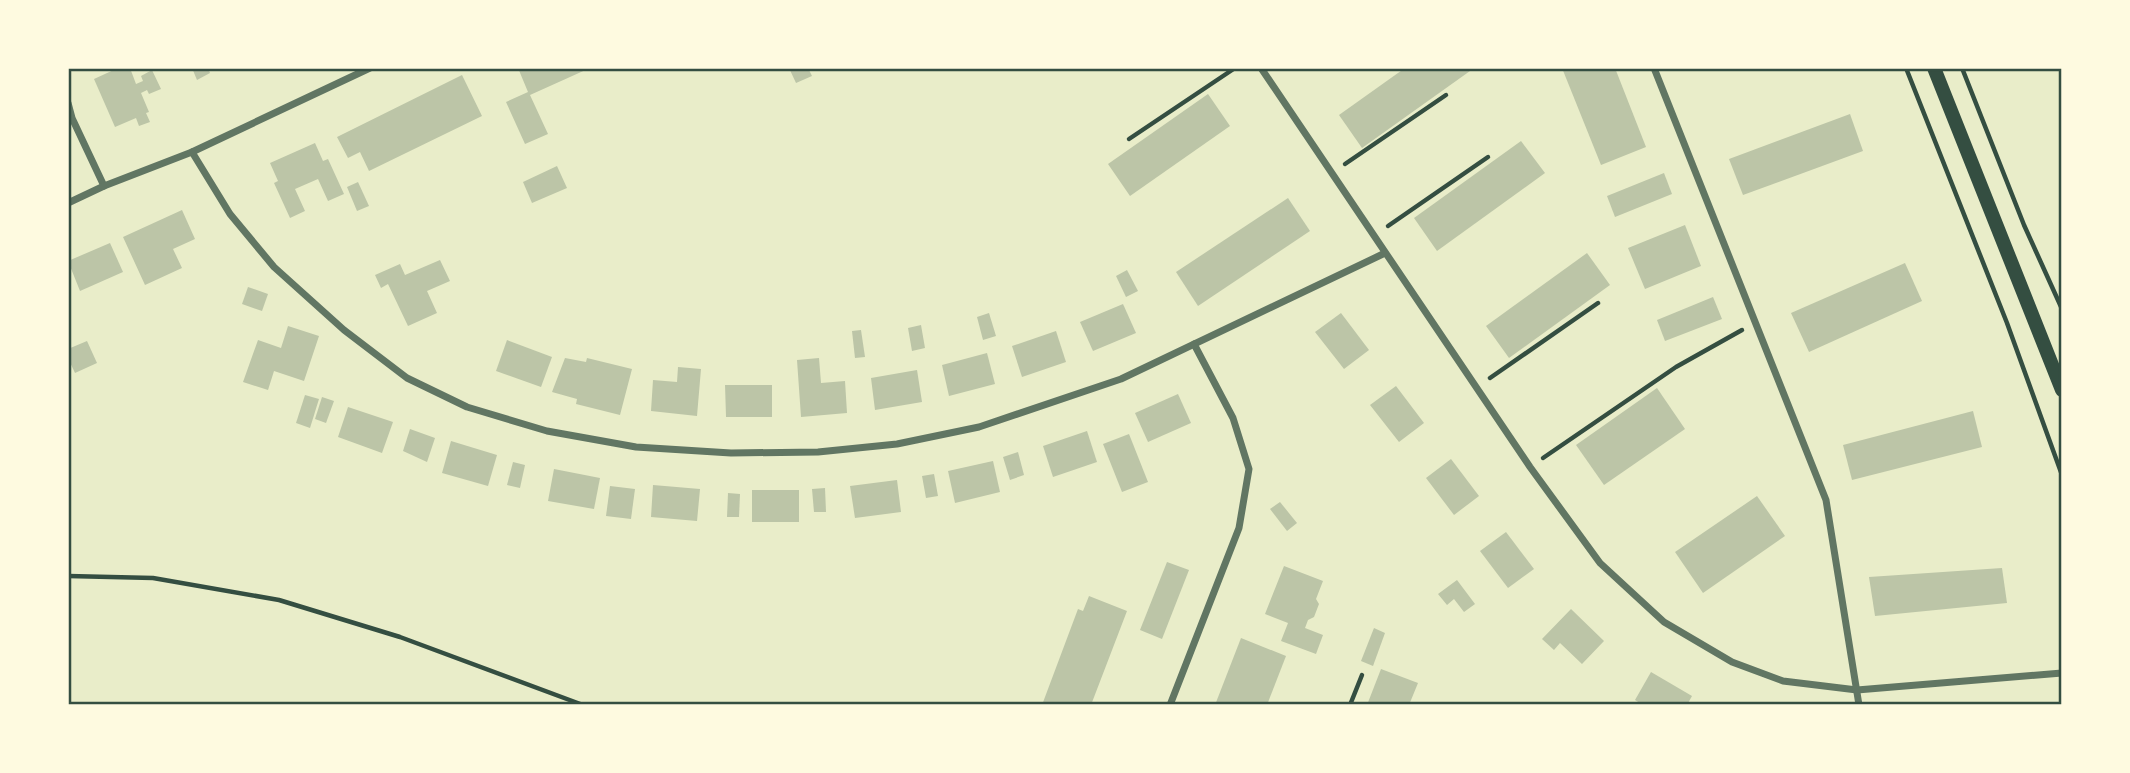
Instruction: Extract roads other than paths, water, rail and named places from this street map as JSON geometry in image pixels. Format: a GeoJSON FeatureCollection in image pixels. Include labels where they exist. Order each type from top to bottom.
{"type":"FeatureCollection","features":[{"type":"Feature","properties":{"kind":"main road"},"geometry":{"type":"LineString","coordinates":[[1934,68],[2062,390]]}},
{"type":"Feature","properties":{"kind":"street"},"geometry":{"type":"LineString","coordinates":[[68,203],[192,152],[370,68]]}},
{"type":"Feature","properties":{"kind":"street"},"geometry":{"type":"LineString","coordinates":[[1262,68],[1530,467],[1600,563],[1664,622],[1732,662],[1783,681],[1857,690],[2062,673]]}},
{"type":"Feature","properties":{"kind":"street"},"geometry":{"type":"LineString","coordinates":[[1654,68],[1826,500],[1859,705]]}},
{"type":"Feature","properties":{"kind":"street"},"geometry":{"type":"LineString","coordinates":[[68,103],[72,118],[104,186]]}},
{"type":"Feature","properties":{"kind":"street"},"geometry":{"type":"LineString","coordinates":[[192,152],[230,214],[274,267],[344,330],[407,378],[467,407],[547,431],[636,447],[732,453],[818,452],[897,444],[979,427],[1121,379],[1385,253]]}},
{"type":"Feature","properties":{"kind":"street"},"geometry":{"type":"LineString","coordinates":[[1170,705],[1239,528],[1250,469],[1233,418],[1194,344]]}}]}
